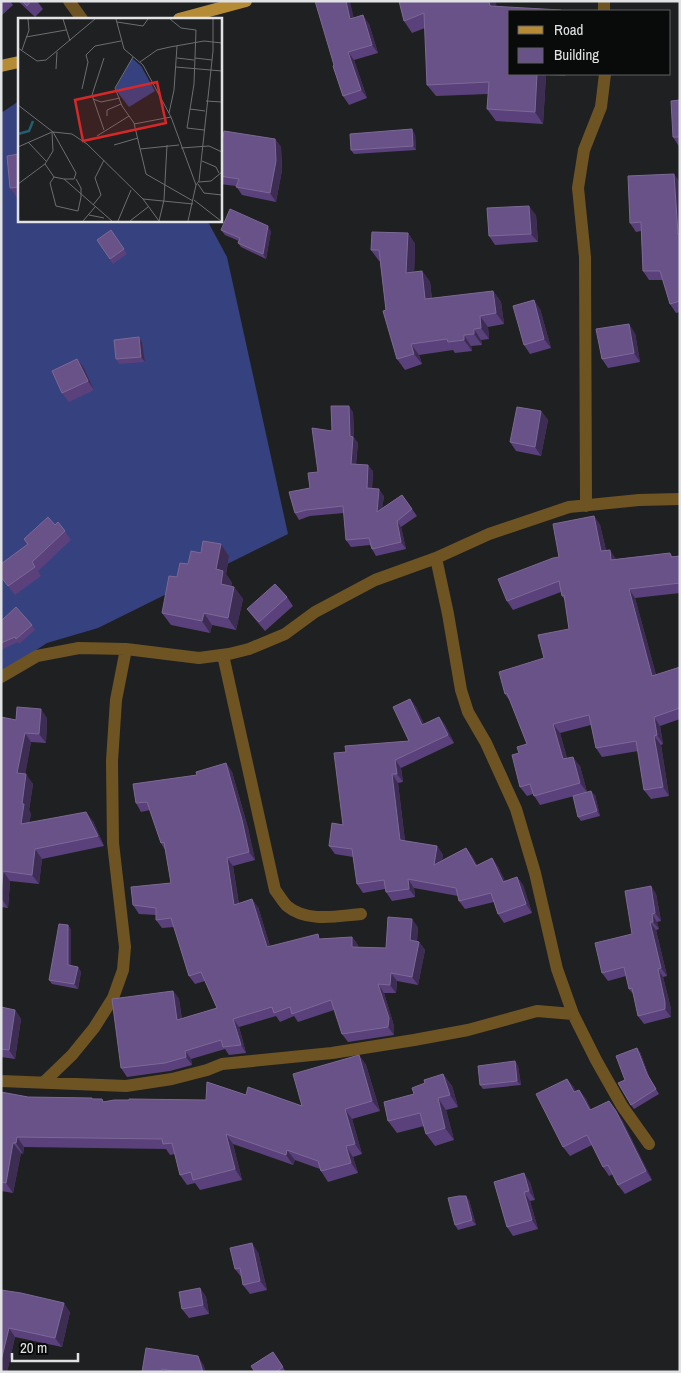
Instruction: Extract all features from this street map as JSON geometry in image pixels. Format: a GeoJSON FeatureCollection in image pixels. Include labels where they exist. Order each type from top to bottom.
{"type":"FeatureCollection","features":[{"type":"Feature","properties":{"kind":"main road"},"geometry":{"type":"LineString","coordinates":[[183,18],[246,1]]}},
{"type":"Feature","properties":{"kind":"main road"},"geometry":{"type":"LineString","coordinates":[[1,66],[18,62]]}},
{"type":"Feature","properties":{"kind":"street"},"geometry":{"type":"LineString","coordinates":[[70,1],[81,18]]}},
{"type":"Feature","properties":{"kind":"street"},"geometry":{"type":"LineString","coordinates":[[586,506],[585,257],[578,188],[584,150],[601,107],[606,75]]}},
{"type":"Feature","properties":{"kind":"street"},"geometry":{"type":"LineString","coordinates":[[1,677],[37,656],[79,648],[126,649],[199,658],[249,649],[285,634],[315,612],[374,580],[436,558],[489,534],[569,507],[680,498]]}},
{"type":"Feature","properties":{"kind":"street"},"geometry":{"type":"LineString","coordinates":[[436,558],[461,690],[468,712],[486,743],[516,809],[535,873],[557,969],[574,1014],[596,1060],[622,1106],[649,1144]]}},
{"type":"Feature","properties":{"kind":"street"},"geometry":{"type":"LineString","coordinates":[[43,1082],[72,1055],[94,1028],[113,998],[124,970],[125,947],[113,843],[112,761],[116,700],[126,649]]}},
{"type":"Feature","properties":{"kind":"street"},"geometry":{"type":"LineString","coordinates":[[223,655],[275,890],[287,906],[305,916],[362,914]]}},
{"type":"Feature","properties":{"kind":"street"},"geometry":{"type":"LineString","coordinates":[[1,1081],[126,1086],[172,1080],[222,1064],[332,1053],[423,1039],[468,1030],[537,1010],[574,1014]]}},
{"type":"Feature","properties":{"kind":"shaded area"},"geometry":{"type":"Polygon","coordinates":[[[18,102],[18,221],[208,221],[227,257],[288,534],[98,628],[47,643],[1,673],[1,113],[18,102]]]}},
{"type":"Feature","properties":{"kind":"building"},"geometry":{"type":"Polygon","coordinates":[[[22,1],[31,1],[27,6],[22,1]]]}},
{"type":"Feature","properties":{"kind":"building"},"geometry":{"type":"Polygon","coordinates":[[[315,1],[346,1],[350,19],[363,15],[372,45],[348,52],[361,90],[343,96],[315,1]]]}},
{"type":"Feature","properties":{"kind":"building"},"geometry":{"type":"Polygon","coordinates":[[[399,1],[489,1],[490,6],[561,10],[508,10],[508,75],[537,75],[535,112],[487,109],[489,82],[427,85],[424,13],[404,21],[399,1]]]}},
{"type":"Feature","properties":{"kind":"building"},"geometry":{"type":"Polygon","coordinates":[[[680,100],[680,137],[673,137],[671,101],[680,100]]]}},
{"type":"Feature","properties":{"kind":"building"},"geometry":{"type":"Polygon","coordinates":[[[412,129],[413,146],[351,150],[350,134],[412,129]]]}},
{"type":"Feature","properties":{"kind":"building"},"geometry":{"type":"Polygon","coordinates":[[[224,131],[275,139],[276,161],[270,193],[236,187],[239,179],[221,176],[221,137],[223,137],[224,131]]]}},
{"type":"Feature","properties":{"kind":"building"},"geometry":{"type":"Polygon","coordinates":[[[18,154],[18,187],[10,188],[7,156],[18,154]]]}},
{"type":"Feature","properties":{"kind":"building"},"geometry":{"type":"Polygon","coordinates":[[[674,174],[678,234],[680,234],[680,301],[670,304],[660,271],[643,271],[641,222],[630,223],[628,176],[674,174]]]}},
{"type":"Feature","properties":{"kind":"building"},"geometry":{"type":"Polygon","coordinates":[[[529,206],[531,234],[489,236],[487,208],[529,206]]]}},
{"type":"Feature","properties":{"kind":"building"},"geometry":{"type":"Polygon","coordinates":[[[230,209],[268,226],[263,254],[238,243],[240,238],[221,230],[230,209]]]}},
{"type":"Feature","properties":{"kind":"building"},"geometry":{"type":"Polygon","coordinates":[[[111,230],[124,249],[110,259],[97,240],[111,230]]]}},
{"type":"Feature","properties":{"kind":"building"},"geometry":{"type":"Polygon","coordinates":[[[372,232],[408,233],[406,273],[422,271],[425,299],[493,291],[496,313],[480,316],[481,328],[474,329],[474,334],[464,335],[464,340],[448,342],[447,339],[411,344],[414,354],[397,359],[383,311],[386,310],[379,250],[371,250],[372,232]]]}},
{"type":"Feature","properties":{"kind":"building"},"geometry":{"type":"Polygon","coordinates":[[[534,300],[544,339],[524,345],[513,306],[534,300]]]}},
{"type":"Feature","properties":{"kind":"building"},"geometry":{"type":"Polygon","coordinates":[[[629,324],[634,353],[602,359],[596,329],[629,324]]]}},
{"type":"Feature","properties":{"kind":"building"},"geometry":{"type":"Polygon","coordinates":[[[139,337],[141,357],[116,359],[114,340],[139,337]]]}},
{"type":"Feature","properties":{"kind":"building"},"geometry":{"type":"Polygon","coordinates":[[[77,359],[88,381],[62,393],[52,371],[77,359]]]}},
{"type":"Feature","properties":{"kind":"building"},"geometry":{"type":"Polygon","coordinates":[[[331,406],[349,406],[350,436],[353,437],[351,464],[368,465],[367,488],[379,489],[377,512],[402,495],[412,509],[397,521],[401,542],[372,549],[369,538],[346,540],[343,506],[295,513],[289,492],[310,488],[308,473],[318,472],[312,428],[332,431],[331,406]]]}},
{"type":"Feature","properties":{"kind":"building"},"geometry":{"type":"Polygon","coordinates":[[[517,407],[541,411],[535,447],[510,442],[517,407]]]}},
{"type":"Feature","properties":{"kind":"building"},"geometry":{"type":"Polygon","coordinates":[[[594,516],[601,551],[610,550],[611,560],[670,553],[671,557],[680,556],[680,583],[629,589],[652,676],[680,667],[680,708],[654,717],[657,735],[654,736],[663,787],[644,790],[636,741],[596,748],[589,715],[553,724],[563,759],[573,757],[580,783],[534,796],[530,784],[520,787],[512,755],[519,753],[517,747],[527,744],[507,693],[505,694],[499,672],[544,658],[538,635],[569,629],[564,595],[562,596],[559,581],[507,601],[498,579],[559,557],[553,524],[594,516]]]}},
{"type":"Feature","properties":{"kind":"building"},"geometry":{"type":"Polygon","coordinates":[[[48,517],[55,525],[58,522],[65,531],[32,562],[35,567],[8,586],[1,577],[1,564],[28,544],[24,539],[48,517]]]}},
{"type":"Feature","properties":{"kind":"building"},"geometry":{"type":"Polygon","coordinates":[[[203,541],[221,544],[216,569],[223,571],[221,584],[234,587],[228,618],[204,613],[202,621],[162,613],[169,576],[177,577],[180,563],[188,564],[191,551],[201,553],[203,541]]]}},
{"type":"Feature","properties":{"kind":"building"},"geometry":{"type":"Polygon","coordinates":[[[275,584],[287,597],[259,622],[247,609],[275,584]]]}},
{"type":"Feature","properties":{"kind":"building"},"geometry":{"type":"Polygon","coordinates":[[[16,607],[32,625],[16,639],[15,637],[1,643],[1,621],[16,607]]]}},
{"type":"Feature","properties":{"kind":"building"},"geometry":{"type":"Polygon","coordinates":[[[410,699],[422,725],[439,717],[448,735],[395,760],[397,774],[392,774],[400,840],[437,846],[434,865],[466,848],[476,866],[492,858],[503,882],[517,877],[526,904],[498,914],[491,893],[459,901],[456,888],[408,879],[409,889],[386,892],[384,880],[357,884],[352,849],[329,846],[332,823],[343,825],[334,753],[346,752],[345,746],[409,741],[393,707],[410,699]]]}},
{"type":"Feature","properties":{"kind":"building"},"geometry":{"type":"Polygon","coordinates":[[[17,707],[41,709],[39,734],[25,733],[17,773],[26,774],[21,824],[86,812],[98,836],[35,849],[32,875],[3,871],[1,897],[1,717],[16,720],[17,707]]]}},
{"type":"Feature","properties":{"kind":"building"},"geometry":{"type":"Polygon","coordinates":[[[226,763],[249,852],[227,858],[234,905],[252,899],[267,947],[318,934],[319,939],[352,937],[352,947],[386,948],[388,917],[412,919],[410,940],[419,942],[412,977],[391,973],[390,985],[378,984],[389,1018],[388,1027],[342,1034],[331,1000],[292,1014],[290,1007],[274,1013],[272,1007],[233,1019],[241,1045],[223,1047],[221,1040],[185,1051],[186,1057],[165,1063],[121,1068],[112,999],[173,991],[177,1020],[217,1008],[201,972],[189,976],[171,918],[156,920],[156,908],[133,905],[131,887],[171,883],[164,842],[161,843],[147,802],[136,803],[133,784],[197,775],[196,772],[226,763]]]}},
{"type":"Feature","properties":{"kind":"building"},"geometry":{"type":"Polygon","coordinates":[[[591,791],[597,811],[578,817],[573,796],[591,791]]]}},
{"type":"Feature","properties":{"kind":"building"},"geometry":{"type":"Polygon","coordinates":[[[651,886],[655,913],[652,914],[653,922],[650,922],[661,968],[658,969],[665,1009],[638,1016],[632,988],[629,989],[624,967],[602,973],[595,943],[632,934],[625,891],[651,886]]]}},
{"type":"Feature","properties":{"kind":"building"},"geometry":{"type":"Polygon","coordinates":[[[59,924],[68,925],[68,965],[78,967],[74,984],[49,980],[59,924]]]}},
{"type":"Feature","properties":{"kind":"building"},"geometry":{"type":"Polygon","coordinates":[[[1,1007],[15,1010],[9,1050],[1,1049],[1,1007]]]}},
{"type":"Feature","properties":{"kind":"building"},"geometry":{"type":"Polygon","coordinates":[[[637,1048],[647,1074],[656,1089],[631,1105],[618,1083],[625,1080],[616,1056],[637,1048]]]}},
{"type":"Feature","properties":{"kind":"building"},"geometry":{"type":"Polygon","coordinates":[[[359,1055],[372,1101],[345,1109],[355,1144],[346,1146],[351,1163],[321,1171],[318,1161],[287,1150],[286,1155],[226,1134],[235,1169],[193,1180],[191,1172],[180,1175],[172,1143],[163,1144],[162,1139],[17,1137],[16,1143],[13,1143],[6,1183],[1,1182],[1,1092],[28,1097],[92,1098],[102,1099],[103,1102],[129,1099],[206,1100],[207,1082],[246,1095],[248,1087],[302,1106],[293,1074],[359,1055]]]}},
{"type":"Feature","properties":{"kind":"building"},"geometry":{"type":"Polygon","coordinates":[[[515,1061],[517,1081],[480,1085],[478,1066],[515,1061]]]}},
{"type":"Feature","properties":{"kind":"building"},"geometry":{"type":"Polygon","coordinates":[[[443,1074],[450,1095],[438,1098],[445,1128],[426,1134],[420,1113],[388,1121],[384,1102],[414,1094],[412,1088],[425,1083],[424,1080],[443,1074]]]}},
{"type":"Feature","properties":{"kind":"building"},"geometry":{"type":"Polygon","coordinates":[[[567,1079],[574,1092],[579,1090],[590,1110],[609,1101],[616,1111],[646,1171],[618,1185],[608,1165],[603,1167],[587,1135],[563,1147],[536,1094],[567,1079]]]}},
{"type":"Feature","properties":{"kind":"building"},"geometry":{"type":"Polygon","coordinates":[[[524,1173],[529,1191],[524,1192],[532,1220],[507,1227],[494,1182],[524,1173]]]}},
{"type":"Feature","properties":{"kind":"building"},"geometry":{"type":"Polygon","coordinates":[[[466,1196],[472,1220],[455,1225],[448,1198],[466,1196]]]}},
{"type":"Feature","properties":{"kind":"building"},"geometry":{"type":"Polygon","coordinates":[[[252,1243],[260,1281],[243,1285],[240,1268],[235,1269],[230,1248],[252,1243]]]}},
{"type":"Feature","properties":{"kind":"building"},"geometry":{"type":"Polygon","coordinates":[[[200,1288],[203,1305],[182,1309],[179,1292],[200,1288]]]}},
{"type":"Feature","properties":{"kind":"building"},"geometry":{"type":"Polygon","coordinates":[[[1,1290],[64,1303],[55,1338],[9,1328],[1,1361],[1,1290]]]}},
{"type":"Feature","properties":{"kind":"building"},"geometry":{"type":"Polygon","coordinates":[[[146,1348],[198,1356],[203,1372],[177,1372],[162,1369],[161,1372],[142,1372],[146,1348]]]}},
{"type":"Feature","properties":{"kind":"building"},"geometry":{"type":"Polygon","coordinates":[[[273,1352],[283,1367],[276,1372],[255,1372],[251,1366],[273,1352]]]}}]}
